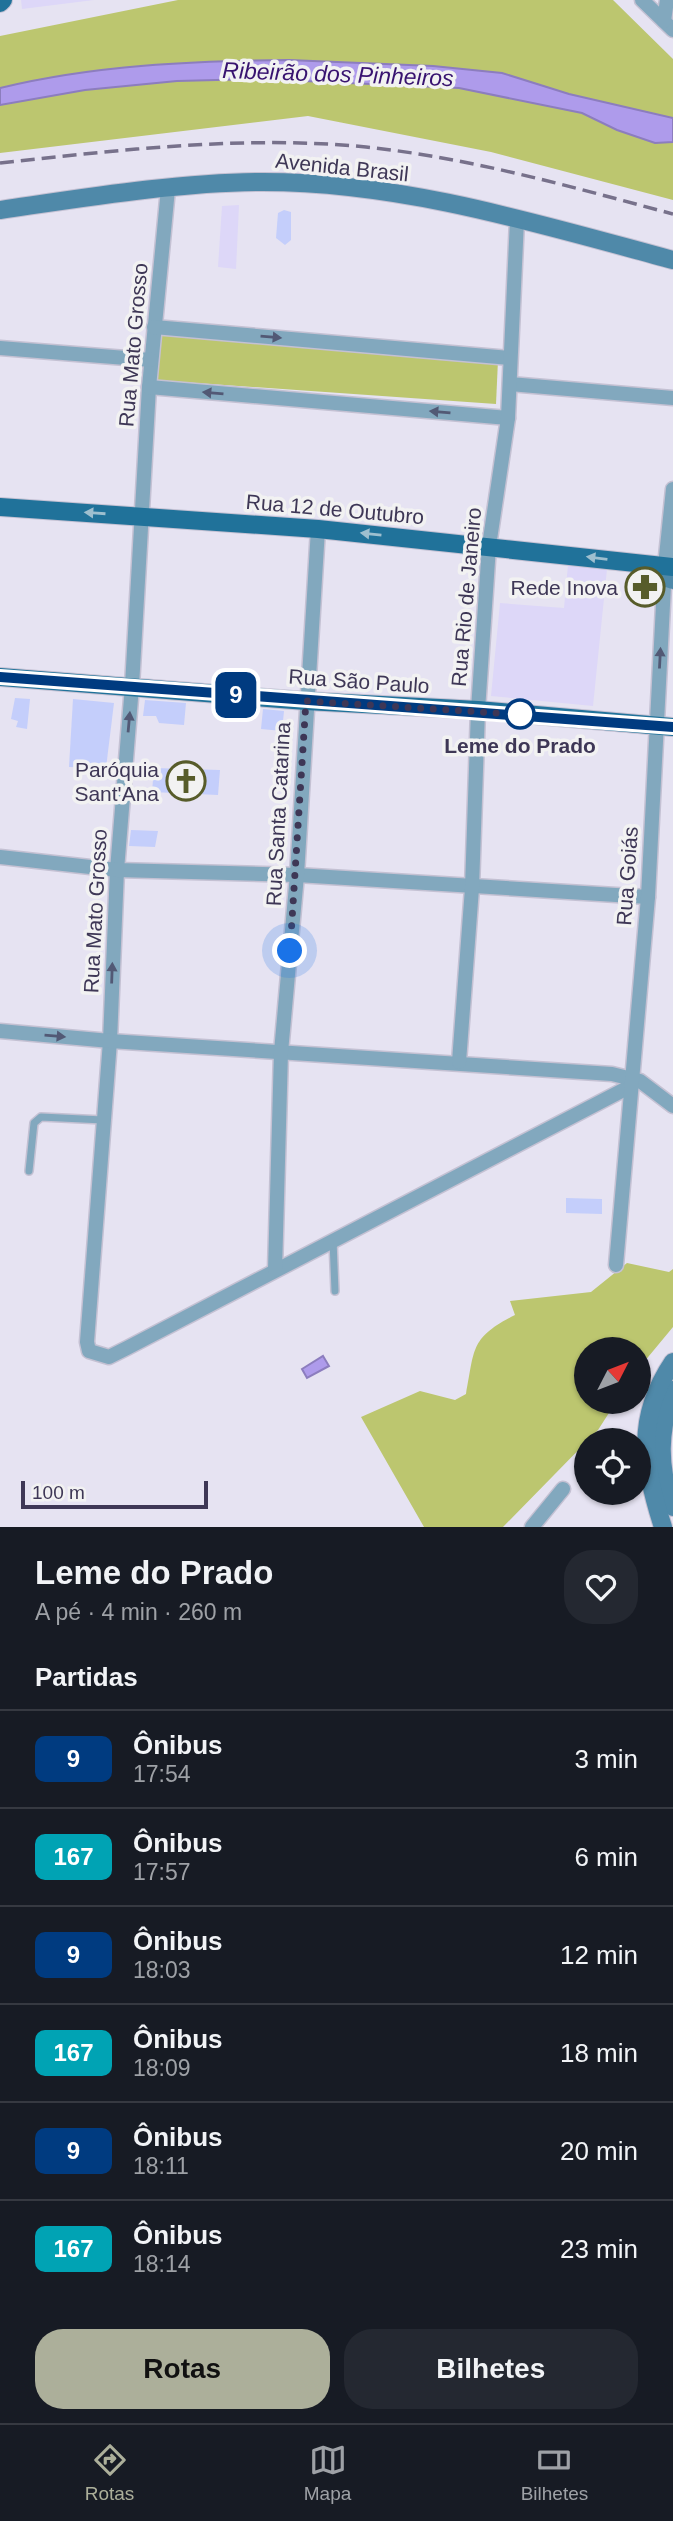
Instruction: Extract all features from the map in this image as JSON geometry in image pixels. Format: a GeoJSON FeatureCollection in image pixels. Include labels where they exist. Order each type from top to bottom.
{"type":"FeatureCollection","features":[{"type":"Feature","properties":{"kind":"main road","name":"Avenida Brasil"},"geometry":{"type":"LineString","coordinates":[[0,210],[168,189],[263,182],[320,186],[459,203],[673,260]]}},
{"type":"Feature","properties":{"kind":"main road","name":"Rua 12 de Outubro"},"geometry":{"type":"LineString","coordinates":[[0,507],[318,529],[489,546],[669,573]]}},
{"type":"Feature","properties":{"kind":"main road","name":"Rua São Paulo"},"geometry":{"type":"LineString","coordinates":[[0,677],[306,701],[478,710],[665,727]]}},
{"type":"Feature","properties":{"kind":"main road"},"geometry":{"type":"LineString","coordinates":[[663,1527],[649,1486],[645,1458],[647,1424],[655,1391],[673,1362]]}},
{"type":"Feature","properties":{"kind":"main road"},"geometry":{"type":"LineString","coordinates":[[673,1390],[664,1412],[660,1453],[666,1488],[673,1507]]}},
{"type":"Feature","properties":{"kind":"street"},"geometry":{"type":"LineString","coordinates":[[642,0],[668,25]]}},
{"type":"Feature","properties":{"kind":"street"},"geometry":{"type":"LineString","coordinates":[[667,0],[668,25]]}},
{"type":"Feature","properties":{"kind":"street","name":"Rua Mato Grosso"},"geometry":{"type":"LineString","coordinates":[[168,189],[149,387],[132,686],[117,870],[110,1041],[87,1342],[89,1351],[95,1355],[109,1357],[275,1270]]}},
{"type":"Feature","properties":{"kind":"street","name":"Rua Rio de Janeiro"},"geometry":{"type":"LineString","coordinates":[[459,1062],[472,888],[478,710],[489,546],[508,418],[517,220]]}},
{"type":"Feature","properties":{"kind":"street"},"geometry":{"type":"LineString","coordinates":[[154,327],[510,358]]}},
{"type":"Feature","properties":{"kind":"street"},"geometry":{"type":"LineString","coordinates":[[0,348],[151,360]]}},
{"type":"Feature","properties":{"kind":"street"},"geometry":{"type":"LineString","coordinates":[[510,384],[673,398]]}},
{"type":"Feature","properties":{"kind":"street"},"geometry":{"type":"LineString","coordinates":[[149,387],[508,418]]}},
{"type":"Feature","properties":{"kind":"street","name":"Rua Goiás"},"geometry":{"type":"LineString","coordinates":[[616,1265],[665,727],[673,489]]}},
{"type":"Feature","properties":{"kind":"street","name":"Rua Santa Catarina"},"geometry":{"type":"LineString","coordinates":[[275,1270],[281,1052],[297,875],[318,529]]}},
{"type":"Feature","properties":{"kind":"street"},"geometry":{"type":"LineString","coordinates":[[0,857],[117,870],[297,875],[648,897]]}},
{"type":"Feature","properties":{"kind":"street"},"geometry":{"type":"LineString","coordinates":[[0,1031],[110,1041],[459,1062],[632,1082],[673,1106]]}},
{"type":"Feature","properties":{"kind":"street"},"geometry":{"type":"LineString","coordinates":[[275,1270],[632,1082]]}},
{"type":"Feature","properties":{"kind":"street"},"geometry":{"type":"LineString","coordinates":[[531,1527],[563,1489]]}},
{"type":"Feature","properties":{"kind":"lane"},"geometry":{"type":"LineString","coordinates":[[29,1171],[34,1123],[41,1117],[103,1120]]}},
{"type":"Feature","properties":{"kind":"lane"},"geometry":{"type":"LineString","coordinates":[[333,1240],[335,1291]]}},
{"type":"Feature","properties":{"kind":"shaded area"},"geometry":{"type":"Polygon","coordinates":[[[21,0],[94,0],[22,9],[21,0]]]}},
{"type":"Feature","properties":{"kind":"shaded area"},"geometry":{"type":"Polygon","coordinates":[[[239,205],[236,269],[218,267],[222,206],[239,205]]]}},
{"type":"Feature","properties":{"kind":"shaded area"},"geometry":{"type":"Polygon","coordinates":[[[568,565],[607,569],[593,706],[491,696],[500,603],[564,608],[568,565]]]}},
{"type":"Feature","properties":{"kind":"green space"},"geometry":{"type":"Polygon","coordinates":[[[178,0],[613,0],[673,59],[673,200],[491,152],[308,116],[0,153],[0,36],[178,0]]]}},
{"type":"Feature","properties":{"kind":"green space"},"geometry":{"type":"Polygon","coordinates":[[[157,328],[498,360],[496,404],[154,380],[157,328]]]}},
{"type":"Feature","properties":{"kind":"green space"},"geometry":{"type":"Polygon","coordinates":[[[627,1263],[669,1272],[673,1269],[673,1327],[651,1354],[651,1337],[574,1337],[574,1414],[608,1414],[599,1428],[574,1428],[574,1455],[503,1527],[424,1527],[361,1417],[420,1391],[455,1400],[466,1394],[477,1346],[490,1331],[515,1315],[510,1301],[591,1292],[627,1263]]]}},
{"type":"Feature","properties":{"kind":"water","name":"Ribeirão dos Pinheiros"},"geometry":{"type":"Polygon","coordinates":[[[289,60],[433,66],[502,73],[569,94],[673,118],[673,142],[655,143],[617,130],[582,113],[459,88],[259,79],[177,81],[85,90],[0,105],[0,88],[72,74],[180,63],[289,60]]]}},
{"type":"Feature","properties":{"kind":"water"},"geometry":{"type":"Polygon","coordinates":[[[323,1356],[329,1366],[307,1378],[302,1369],[323,1356]]]}},
{"type":"Feature","properties":{"kind":"building"},"geometry":{"type":"Polygon","coordinates":[[[284,210],[291,212],[291,240],[285,245],[276,238],[278,213],[284,210]]]}},
{"type":"Feature","properties":{"kind":"building"},"geometry":{"type":"Polygon","coordinates":[[[15,698],[30,699],[27,729],[16,727],[18,721],[11,719],[15,698]]]}},
{"type":"Feature","properties":{"kind":"building"},"geometry":{"type":"Polygon","coordinates":[[[73,699],[114,703],[106,768],[69,767],[73,699]]]}},
{"type":"Feature","properties":{"kind":"building"},"geometry":{"type":"Polygon","coordinates":[[[145,700],[186,703],[184,725],[159,723],[156,716],[143,716],[145,700]]]}},
{"type":"Feature","properties":{"kind":"building"},"geometry":{"type":"Polygon","coordinates":[[[263,709],[284,711],[282,731],[261,729],[263,709]]]}},
{"type":"Feature","properties":{"kind":"building","name":"Paróquia Sant'Ana"},"geometry":{"type":"Polygon","coordinates":[[[154,768],[220,770],[218,795],[152,792],[154,768]]]}},
{"type":"Feature","properties":{"kind":"building"},"geometry":{"type":"Polygon","coordinates":[[[131,830],[158,831],[155,847],[129,846],[131,830]]]}},
{"type":"Feature","properties":{"kind":"building"},"geometry":{"type":"Polygon","coordinates":[[[566,1198],[602,1199],[602,1214],[566,1213],[566,1198]]]}},
{"type":"Feature","properties":{"kind":"railway"},"geometry":{"type":"LineString","coordinates":[[0,163],[229,143],[366,147],[483,166],[673,214]]}},
{"type":"Feature","properties":{"kind":"bus line","name":"9"},"geometry":{"type":"LineString","coordinates":[[0,677],[389,707],[478,710],[673,727]]}},
{"type":"Feature","properties":{"kind":"place","name":"Rede Inova"},"geometry":{"type":"Point","coordinates":[645,587]}},
{"type":"Feature","properties":{"kind":"place","name":"Leme do Prado"},"geometry":{"type":"Point","coordinates":[520,714]}},
{"type":"Feature","properties":{"kind":"place","name":"Paróquia Sant'Ana"},"geometry":{"type":"Point","coordinates":[186,781]}},
{"type":"Feature","properties":{"kind":"route"},"geometry":{"type":"LineString","coordinates":[[290,951],[297,875],[306,701],[529,715],[520,714]]}}]}
